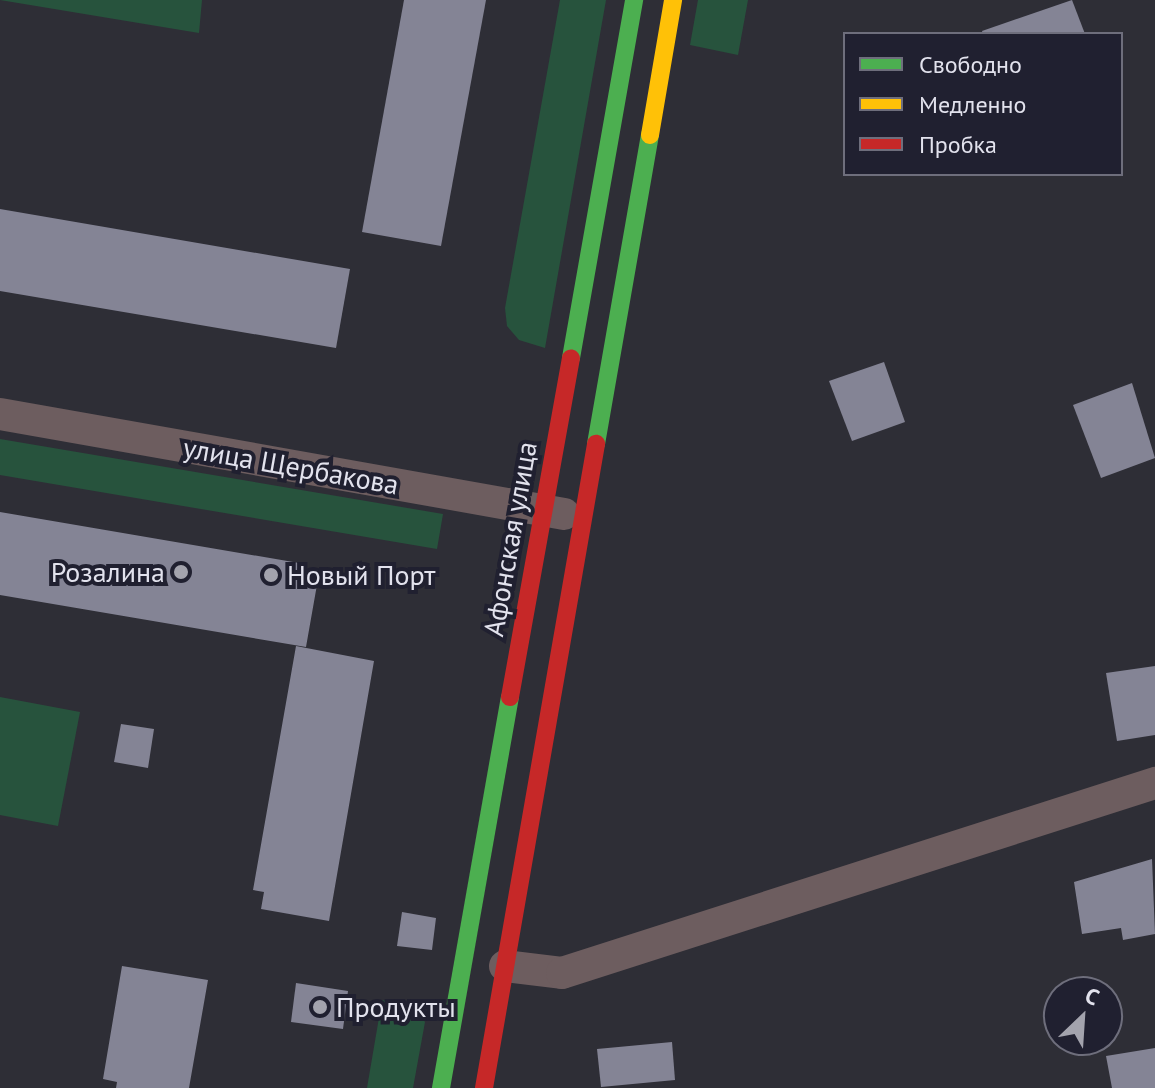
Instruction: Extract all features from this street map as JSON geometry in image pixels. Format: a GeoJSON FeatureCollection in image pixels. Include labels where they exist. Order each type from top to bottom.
{"type":"FeatureCollection","features":[{"type":"Feature","properties":{"kind":"street","name":"Афонская улица"},"geometry":{"type":"LineString","coordinates":[[441,1088],[634,0]]}},
{"type":"Feature","properties":{"kind":"street"},"geometry":{"type":"LineString","coordinates":[[484,1088],[673,0]]}},
{"type":"Feature","properties":{"kind":"street","name":"улица Щербакова"},"geometry":{"type":"LineString","coordinates":[[0,414],[583,518]]}},
{"type":"Feature","properties":{"kind":"street"},"geometry":{"type":"LineString","coordinates":[[505,966],[562,973],[1155,783]]}},
{"type":"Feature","properties":{"kind":"green space"},"geometry":{"type":"Polygon","coordinates":[[[0,0],[202,0],[199,33],[0,0]]]}},
{"type":"Feature","properties":{"kind":"green space"},"geometry":{"type":"Polygon","coordinates":[[[560,0],[606,0],[545,348],[519,340],[507,326],[505,308],[560,0]]]}},
{"type":"Feature","properties":{"kind":"green space"},"geometry":{"type":"Polygon","coordinates":[[[698,0],[748,0],[738,55],[690,45],[698,0]]]}},
{"type":"Feature","properties":{"kind":"green space"},"geometry":{"type":"Polygon","coordinates":[[[0,439],[443,514],[437,549],[0,475],[0,439]]]}},
{"type":"Feature","properties":{"kind":"green space"},"geometry":{"type":"Polygon","coordinates":[[[0,697],[80,712],[58,826],[0,815],[0,697]]]}},
{"type":"Feature","properties":{"kind":"green space"},"geometry":{"type":"Polygon","coordinates":[[[382,1000],[412,1005],[425,1022],[413,1088],[367,1088],[382,1000]]]}},
{"type":"Feature","properties":{"kind":"building"},"geometry":{"type":"Polygon","coordinates":[[[404,0],[486,0],[441,246],[362,232],[404,0]]]}},
{"type":"Feature","properties":{"kind":"building"},"geometry":{"type":"Polygon","coordinates":[[[1072,0],[1084,32],[982,32],[1072,0]]]}},
{"type":"Feature","properties":{"kind":"building"},"geometry":{"type":"Polygon","coordinates":[[[0,209],[350,269],[336,348],[0,291],[0,209]]]}},
{"type":"Feature","properties":{"kind":"building"},"geometry":{"type":"Polygon","coordinates":[[[884,362],[905,422],[852,441],[829,381],[884,362]]]}},
{"type":"Feature","properties":{"kind":"building"},"geometry":{"type":"Polygon","coordinates":[[[1132,383],[1155,458],[1101,478],[1073,405],[1132,383]]]}},
{"type":"Feature","properties":{"kind":"building"},"geometry":{"type":"Polygon","coordinates":[[[0,512],[299,563],[296,576],[318,579],[306,647],[0,595],[0,512]]]}},
{"type":"Feature","properties":{"kind":"building"},"geometry":{"type":"Polygon","coordinates":[[[296,646],[374,661],[329,921],[261,909],[264,892],[253,890],[296,646]]]}},
{"type":"Feature","properties":{"kind":"building"},"geometry":{"type":"Polygon","coordinates":[[[1155,666],[1155,735],[1117,741],[1106,673],[1155,666]]]}},
{"type":"Feature","properties":{"kind":"building"},"geometry":{"type":"Polygon","coordinates":[[[121,724],[154,729],[148,768],[114,762],[121,724]]]}},
{"type":"Feature","properties":{"kind":"building"},"geometry":{"type":"Polygon","coordinates":[[[1152,859],[1155,934],[1123,940],[1121,928],[1082,934],[1074,882],[1152,859]]]}},
{"type":"Feature","properties":{"kind":"building"},"geometry":{"type":"Polygon","coordinates":[[[402,912],[436,918],[432,950],[397,946],[402,912]]]}},
{"type":"Feature","properties":{"kind":"building"},"geometry":{"type":"Polygon","coordinates":[[[122,966],[208,980],[189,1088],[116,1088],[117,1082],[103,1079],[122,966]]]}},
{"type":"Feature","properties":{"kind":"building"},"geometry":{"type":"Polygon","coordinates":[[[296,983],[348,991],[343,1029],[291,1022],[296,983]]]}},
{"type":"Feature","properties":{"kind":"building"},"geometry":{"type":"Polygon","coordinates":[[[672,1042],[675,1080],[601,1087],[597,1049],[672,1042]]]}},
{"type":"Feature","properties":{"kind":"building"},"geometry":{"type":"Polygon","coordinates":[[[1155,1048],[1155,1088],[1112,1088],[1106,1056],[1123,1056],[1123,1053],[1155,1048]]]}},
{"type":"Feature","properties":{"kind":"traffic: fast"},"geometry":{"type":"LineString","coordinates":[[571,358],[634,0]]}},
{"type":"Feature","properties":{"kind":"traffic: fast"},"geometry":{"type":"LineString","coordinates":[[596,444],[650,135]]}},
{"type":"Feature","properties":{"kind":"traffic: fast"},"geometry":{"type":"LineString","coordinates":[[441,1088],[510,697]]}},
{"type":"Feature","properties":{"kind":"traffic: slow"},"geometry":{"type":"LineString","coordinates":[[650,135],[673,0]]}},
{"type":"Feature","properties":{"kind":"traffic: jam"},"geometry":{"type":"LineString","coordinates":[[510,697],[571,358]]}},
{"type":"Feature","properties":{"kind":"traffic: jam"},"geometry":{"type":"LineString","coordinates":[[484,1088],[596,444]]}},
{"type":"Feature","properties":{"kind":"place","name":"Розалина"},"geometry":{"type":"Point","coordinates":[181,572]}},
{"type":"Feature","properties":{"kind":"place","name":"Новый Порт"},"geometry":{"type":"Point","coordinates":[271,575]}},
{"type":"Feature","properties":{"kind":"place","name":"Продукты"},"geometry":{"type":"Point","coordinates":[320,1007]}}]}
